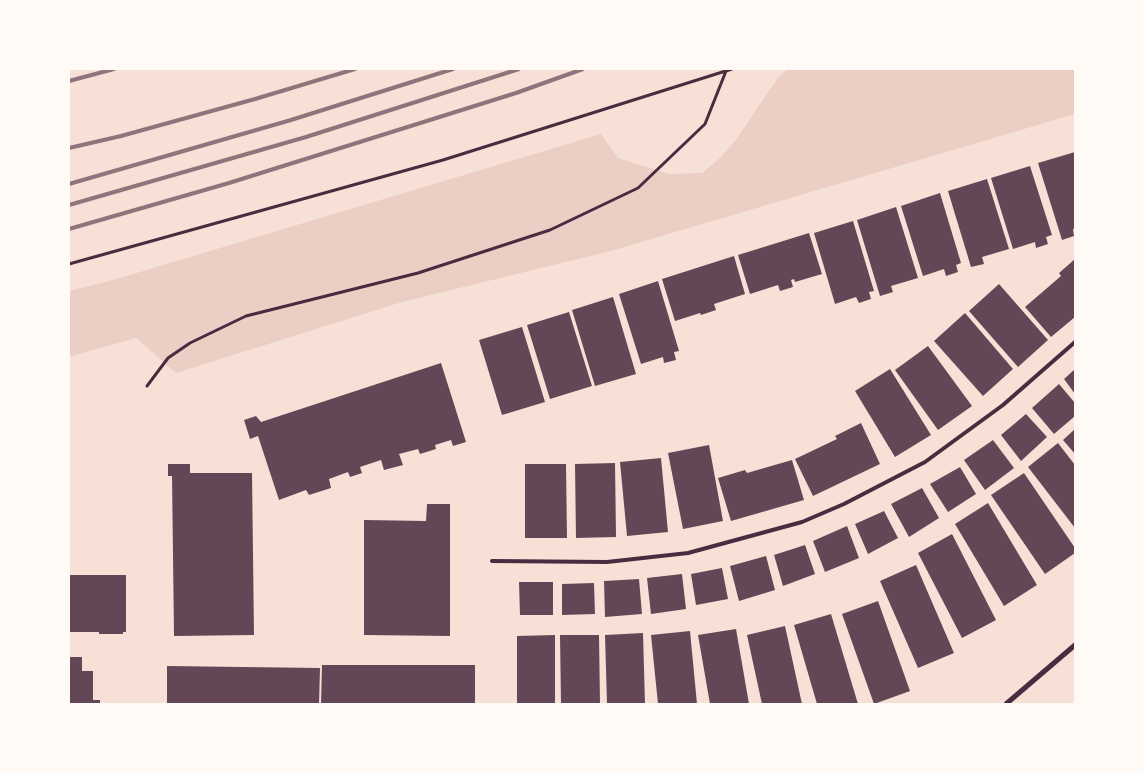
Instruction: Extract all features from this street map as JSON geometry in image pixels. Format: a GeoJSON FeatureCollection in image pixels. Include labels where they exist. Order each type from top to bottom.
{"type":"FeatureCollection","features":[{"type":"Feature","properties":{"kind":"street"},"geometry":{"type":"LineString","coordinates":[[1006,704],[1075,645]]}},
{"type":"Feature","properties":{"kind":"lane"},"geometry":{"type":"LineString","coordinates":[[492,561],[607,562],[688,553],[802,522],[844,504],[925,462],[1003,405],[1075,342]]}},
{"type":"Feature","properties":{"kind":"path"},"geometry":{"type":"LineString","coordinates":[[69,264],[443,160],[732,69]]}},
{"type":"Feature","properties":{"kind":"path"},"geometry":{"type":"LineString","coordinates":[[147,386],[168,358],[190,343],[246,316],[418,273],[541,233],[638,188],[705,124],[726,70]]}},
{"type":"Feature","properties":{"kind":"shaded area"},"geometry":{"type":"Polygon","coordinates":[[[788,69],[1075,69],[1075,114],[611,251],[402,302],[176,373],[136,338],[69,357],[69,291],[113,280],[601,134],[618,158],[669,174],[702,173],[721,157],[735,141],[779,76],[788,69]]]}},
{"type":"Feature","properties":{"kind":"building"},"geometry":{"type":"Polygon","coordinates":[[[1075,152],[1074,236],[1062,240],[1038,163],[1075,152]]]}},
{"type":"Feature","properties":{"kind":"building"},"geometry":{"type":"Polygon","coordinates":[[[1030,166],[1052,235],[1046,237],[1048,244],[1036,248],[1035,242],[1013,249],[991,178],[1030,166]]]}},
{"type":"Feature","properties":{"kind":"building"},"geometry":{"type":"Polygon","coordinates":[[[987,179],[1009,249],[982,257],[984,264],[971,267],[948,191],[987,179]]]}},
{"type":"Feature","properties":{"kind":"building"},"geometry":{"type":"Polygon","coordinates":[[[940,193],[961,263],[956,265],[958,272],[946,276],[944,269],[923,276],[901,206],[940,193]]]}},
{"type":"Feature","properties":{"kind":"building"},"geometry":{"type":"Polygon","coordinates":[[[896,207],[918,278],[891,286],[893,292],[880,296],[857,220],[896,207]]]}},
{"type":"Feature","properties":{"kind":"building"},"geometry":{"type":"Polygon","coordinates":[[[853,221],[874,291],[869,292],[871,299],[859,303],[856,297],[835,304],[814,233],[853,221]]]}},
{"type":"Feature","properties":{"kind":"building"},"geometry":{"type":"Polygon","coordinates":[[[809,233],[822,274],[795,282],[794,279],[791,280],[793,287],[780,291],[778,285],[750,294],[738,255],[809,233]]]}},
{"type":"Feature","properties":{"kind":"building"},"geometry":{"type":"Polygon","coordinates":[[[734,256],[745,294],[714,304],[716,310],[675,321],[662,279],[734,256]]]}},
{"type":"Feature","properties":{"kind":"building"},"geometry":{"type":"Polygon","coordinates":[[[1075,259],[1075,317],[1051,337],[1025,307],[1061,276],[1059,273],[1075,259]]]}},
{"type":"Feature","properties":{"kind":"building"},"geometry":{"type":"Polygon","coordinates":[[[658,281],[679,351],[674,352],[676,360],[664,363],[663,357],[641,364],[619,294],[658,281]]]}},
{"type":"Feature","properties":{"kind":"building"},"geometry":{"type":"Polygon","coordinates":[[[999,284],[1048,340],[1018,367],[969,311],[999,284]]]}},
{"type":"Feature","properties":{"kind":"building"},"geometry":{"type":"Polygon","coordinates":[[[613,297],[636,374],[595,386],[572,310],[613,297]]]}},
{"type":"Feature","properties":{"kind":"building"},"geometry":{"type":"Polygon","coordinates":[[[569,312],[592,386],[550,399],[527,325],[569,312]]]}},
{"type":"Feature","properties":{"kind":"building"},"geometry":{"type":"Polygon","coordinates":[[[965,313],[1013,369],[983,396],[934,341],[965,313]]]}},
{"type":"Feature","properties":{"kind":"building"},"geometry":{"type":"Polygon","coordinates":[[[522,327],[545,402],[502,415],[479,340],[522,327]]]}},
{"type":"Feature","properties":{"kind":"building"},"geometry":{"type":"Polygon","coordinates":[[[928,346],[972,406],[938,430],[895,370],[928,346]]]}},
{"type":"Feature","properties":{"kind":"building"},"geometry":{"type":"Polygon","coordinates":[[[441,363],[466,442],[453,446],[451,440],[435,445],[436,449],[420,454],[418,449],[399,454],[403,465],[384,470],[381,460],[360,467],[362,473],[350,477],[348,472],[329,479],[331,488],[309,495],[306,490],[279,500],[258,436],[250,439],[244,420],[256,416],[261,422],[441,363]]]}},
{"type":"Feature","properties":{"kind":"building"},"geometry":{"type":"Polygon","coordinates":[[[890,369],[931,435],[895,457],[855,391],[890,369]]]}},
{"type":"Feature","properties":{"kind":"building"},"geometry":{"type":"Polygon","coordinates":[[[1075,369],[1075,394],[1064,379],[1075,369]]]}},
{"type":"Feature","properties":{"kind":"building"},"geometry":{"type":"Polygon","coordinates":[[[1059,384],[1075,403],[1075,416],[1054,434],[1032,408],[1059,384]]]}},
{"type":"Feature","properties":{"kind":"building"},"geometry":{"type":"Polygon","coordinates":[[[1026,414],[1047,437],[1021,461],[1001,435],[1026,414]]]}},
{"type":"Feature","properties":{"kind":"building"},"geometry":{"type":"Polygon","coordinates":[[[861,423],[880,464],[813,496],[795,459],[837,439],[835,436],[861,423]]]}},
{"type":"Feature","properties":{"kind":"building"},"geometry":{"type":"Polygon","coordinates":[[[1075,429],[1075,454],[1063,440],[1075,429]]]}},
{"type":"Feature","properties":{"kind":"building"},"geometry":{"type":"Polygon","coordinates":[[[993,440],[1014,468],[985,490],[964,460],[993,440]]]}},
{"type":"Feature","properties":{"kind":"building"},"geometry":{"type":"Polygon","coordinates":[[[1058,443],[1075,465],[1075,528],[1028,467],[1058,443]]]}},
{"type":"Feature","properties":{"kind":"building"},"geometry":{"type":"Polygon","coordinates":[[[709,445],[723,521],[683,529],[668,453],[709,445]]]}},
{"type":"Feature","properties":{"kind":"building"},"geometry":{"type":"Polygon","coordinates":[[[661,458],[668,532],[627,536],[620,462],[661,458]]]}},
{"type":"Feature","properties":{"kind":"building"},"geometry":{"type":"Polygon","coordinates":[[[792,460],[804,500],[731,521],[718,478],[745,470],[747,473],[792,460]]]}},
{"type":"Feature","properties":{"kind":"building"},"geometry":{"type":"Polygon","coordinates":[[[615,463],[616,537],[576,538],[575,464],[615,463]]]}},
{"type":"Feature","properties":{"kind":"building"},"geometry":{"type":"Polygon","coordinates":[[[168,464],[190,464],[190,473],[252,473],[254,635],[174,636],[172,476],[168,476],[168,464]]]}},
{"type":"Feature","properties":{"kind":"building"},"geometry":{"type":"Polygon","coordinates":[[[525,464],[566,464],[567,538],[525,538],[525,464]]]}},
{"type":"Feature","properties":{"kind":"building"},"geometry":{"type":"Polygon","coordinates":[[[960,467],[976,494],[948,512],[930,484],[960,467]]]}},
{"type":"Feature","properties":{"kind":"building"},"geometry":{"type":"Polygon","coordinates":[[[1024,473],[1075,548],[1075,553],[1045,574],[991,495],[1024,473]]]}},
{"type":"Feature","properties":{"kind":"building"},"geometry":{"type":"Polygon","coordinates":[[[922,488],[939,518],[909,537],[891,504],[922,488]]]}},
{"type":"Feature","properties":{"kind":"building"},"geometry":{"type":"Polygon","coordinates":[[[988,503],[1037,585],[1004,606],[955,524],[988,503]]]}},
{"type":"Feature","properties":{"kind":"building"},"geometry":{"type":"Polygon","coordinates":[[[427,504],[450,504],[450,636],[364,635],[364,520],[426,521],[427,504]]]}},
{"type":"Feature","properties":{"kind":"building"},"geometry":{"type":"Polygon","coordinates":[[[884,511],[898,538],[868,554],[855,524],[884,511]]]}},
{"type":"Feature","properties":{"kind":"building"},"geometry":{"type":"Polygon","coordinates":[[[847,526],[859,558],[825,572],[813,541],[847,526]]]}},
{"type":"Feature","properties":{"kind":"building"},"geometry":{"type":"Polygon","coordinates":[[[952,534],[996,620],[962,638],[918,553],[952,534]]]}},
{"type":"Feature","properties":{"kind":"building"},"geometry":{"type":"Polygon","coordinates":[[[805,545],[815,574],[783,586],[774,555],[805,545]]]}},
{"type":"Feature","properties":{"kind":"building"},"geometry":{"type":"Polygon","coordinates":[[[766,556],[775,590],[739,601],[730,566],[766,556]]]}},
{"type":"Feature","properties":{"kind":"building"},"geometry":{"type":"Polygon","coordinates":[[[916,565],[954,653],[918,668],[880,581],[916,565]]]}},
{"type":"Feature","properties":{"kind":"building"},"geometry":{"type":"Polygon","coordinates":[[[722,568],[728,599],[696,605],[691,574],[722,568]]]}},
{"type":"Feature","properties":{"kind":"building"},"geometry":{"type":"Polygon","coordinates":[[[682,574],[686,609],[651,614],[647,578],[682,574]]]}},
{"type":"Feature","properties":{"kind":"building"},"geometry":{"type":"Polygon","coordinates":[[[69,575],[126,575],[126,632],[123,632],[123,634],[99,634],[99,632],[69,632],[69,575]]]}},
{"type":"Feature","properties":{"kind":"building"},"geometry":{"type":"Polygon","coordinates":[[[639,579],[642,614],[605,617],[604,581],[639,579]]]}},
{"type":"Feature","properties":{"kind":"building"},"geometry":{"type":"Polygon","coordinates":[[[519,582],[553,582],[553,615],[520,615],[519,582]]]}},
{"type":"Feature","properties":{"kind":"building"},"geometry":{"type":"Polygon","coordinates":[[[594,583],[595,614],[562,615],[562,584],[594,583]]]}},
{"type":"Feature","properties":{"kind":"building"},"geometry":{"type":"Polygon","coordinates":[[[878,601],[910,691],[874,704],[842,614],[878,601]]]}},
{"type":"Feature","properties":{"kind":"building"},"geometry":{"type":"Polygon","coordinates":[[[831,614],[858,704],[817,704],[794,625],[831,614]]]}},
{"type":"Feature","properties":{"kind":"building"},"geometry":{"type":"Polygon","coordinates":[[[785,626],[802,704],[762,704],[747,635],[785,626]]]}},
{"type":"Feature","properties":{"kind":"building"},"geometry":{"type":"Polygon","coordinates":[[[736,629],[749,704],[710,704],[698,635],[736,629]]]}},
{"type":"Feature","properties":{"kind":"building"},"geometry":{"type":"Polygon","coordinates":[[[690,631],[697,704],[658,704],[651,635],[690,631]]]}},
{"type":"Feature","properties":{"kind":"building"},"geometry":{"type":"Polygon","coordinates":[[[643,633],[645,704],[607,704],[605,635],[643,633]]]}},
{"type":"Feature","properties":{"kind":"building"},"geometry":{"type":"Polygon","coordinates":[[[555,635],[555,704],[517,704],[517,636],[555,635]]]}},
{"type":"Feature","properties":{"kind":"building"},"geometry":{"type":"Polygon","coordinates":[[[560,635],[599,635],[600,704],[561,704],[560,635]]]}},
{"type":"Feature","properties":{"kind":"building"},"geometry":{"type":"Polygon","coordinates":[[[69,657],[82,657],[82,671],[93,671],[93,700],[100,700],[100,704],[69,704],[69,657]]]}},
{"type":"Feature","properties":{"kind":"building"},"geometry":{"type":"Polygon","coordinates":[[[322,665],[475,665],[475,704],[321,704],[322,665]]]}},
{"type":"Feature","properties":{"kind":"building"},"geometry":{"type":"Polygon","coordinates":[[[167,666],[320,668],[319,704],[167,704],[167,666]]]}},
{"type":"Feature","properties":{"kind":"railway"},"geometry":{"type":"LineString","coordinates":[[69,81],[114,69]]}},
{"type":"Feature","properties":{"kind":"railway"},"geometry":{"type":"LineString","coordinates":[[69,148],[121,136],[255,99],[355,69]]}},
{"type":"Feature","properties":{"kind":"railway"},"geometry":{"type":"LineString","coordinates":[[69,184],[291,120],[453,69]]}},
{"type":"Feature","properties":{"kind":"railway"},"geometry":{"type":"LineString","coordinates":[[69,205],[306,137],[519,69]]}},
{"type":"Feature","properties":{"kind":"railway"},"geometry":{"type":"LineString","coordinates":[[69,229],[229,183],[516,93],[583,69]]}}]}
